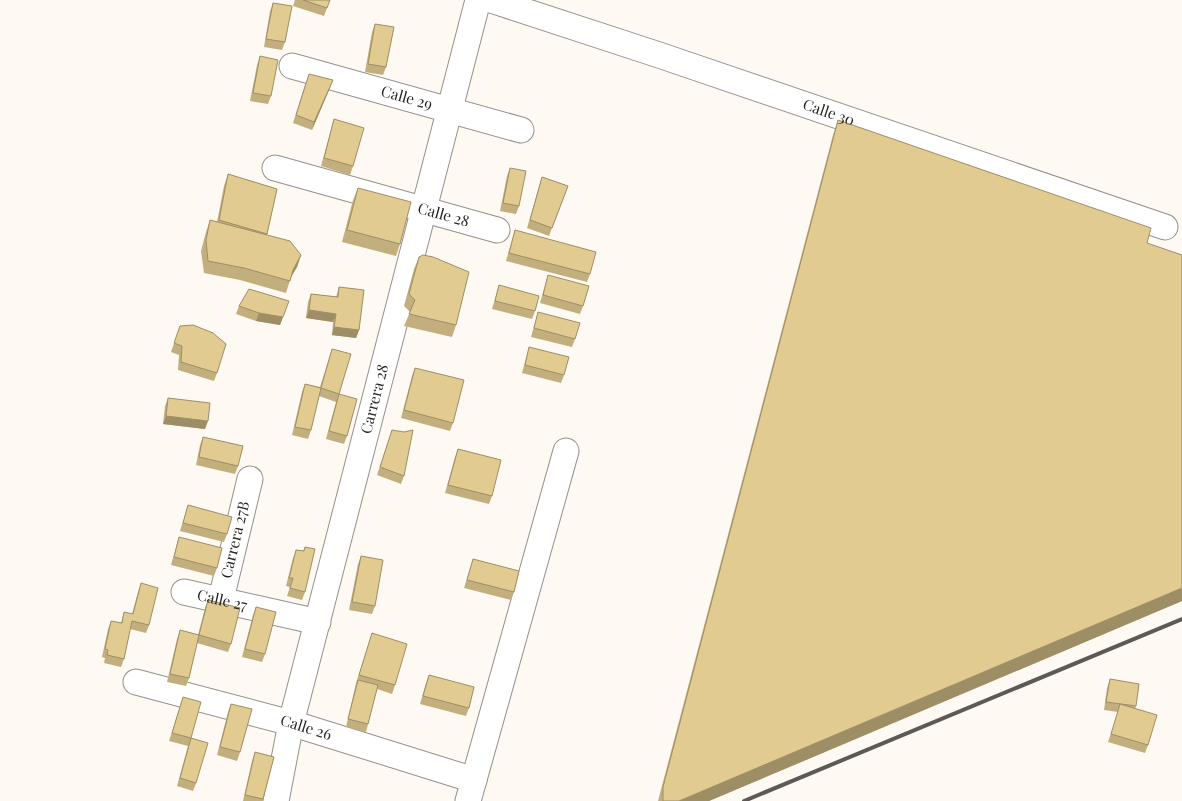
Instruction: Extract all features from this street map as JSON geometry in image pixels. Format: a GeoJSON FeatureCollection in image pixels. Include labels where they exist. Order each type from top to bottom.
{"type":"FeatureCollection","features":[{"type":"Feature","properties":{"kind":"street","name":"Carrera 28"},"geometry":{"type":"LineString","coordinates":[[276,801],[292,723],[478,0]]}},
{"type":"Feature","properties":{"kind":"street","name":"Calle 30"},"geometry":{"type":"LineString","coordinates":[[491,0],[678,61],[1166,226]]}},
{"type":"Feature","properties":{"kind":"street","name":"Calle 29"},"geometry":{"type":"LineString","coordinates":[[292,66],[521,130]]}},
{"type":"Feature","properties":{"kind":"street","name":"Calle 28"},"geometry":{"type":"LineString","coordinates":[[275,168],[497,230]]}},
{"type":"Feature","properties":{"kind":"street"},"geometry":{"type":"LineString","coordinates":[[471,791],[566,451]]}},
{"type":"Feature","properties":{"kind":"street","name":"Carrera 27B"},"geometry":{"type":"LineString","coordinates":[[221,599],[250,479]]}},
{"type":"Feature","properties":{"kind":"street","name":"Calle 27"},"geometry":{"type":"LineString","coordinates":[[184,592],[318,622]]}},
{"type":"Feature","properties":{"kind":"street","name":"Calle 26"},"geometry":{"type":"LineString","coordinates":[[136,682],[292,723],[471,791]]}},
{"type":"Feature","properties":{"kind":"building"},"geometry":{"type":"Polygon","coordinates":[[[303,0],[330,0],[327,8],[303,0]]]}},
{"type":"Feature","properties":{"kind":"building"},"geometry":{"type":"Polygon","coordinates":[[[273,3],[292,6],[285,42],[266,39],[273,3]]]}},
{"type":"Feature","properties":{"kind":"building"},"geometry":{"type":"Polygon","coordinates":[[[375,24],[394,27],[386,67],[368,64],[375,24]]]}},
{"type":"Feature","properties":{"kind":"building"},"geometry":{"type":"Polygon","coordinates":[[[260,56],[278,60],[271,96],[253,93],[260,56]]]}},
{"type":"Feature","properties":{"kind":"building"},"geometry":{"type":"Polygon","coordinates":[[[309,74],[333,80],[314,122],[296,115],[309,74]]]}},
{"type":"Feature","properties":{"kind":"building"},"geometry":{"type":"Polygon","coordinates":[[[334,119],[364,128],[353,166],[324,158],[334,119]]]}},
{"type":"Feature","properties":{"kind":"building"},"geometry":{"type":"Polygon","coordinates":[[[838,120],[1151,228],[1147,243],[1182,255],[1182,588],[679,801],[663,801],[663,787],[838,120]]]}},
{"type":"Feature","properties":{"kind":"building"},"geometry":{"type":"Polygon","coordinates":[[[510,168],[526,171],[519,206],[503,203],[510,168]]]}},
{"type":"Feature","properties":{"kind":"building"},"geometry":{"type":"Polygon","coordinates":[[[228,174],[277,189],[267,234],[219,220],[228,174]]]}},
{"type":"Feature","properties":{"kind":"building"},"geometry":{"type":"Polygon","coordinates":[[[542,177],[568,186],[552,228],[530,220],[542,177]]]}},
{"type":"Feature","properties":{"kind":"building"},"geometry":{"type":"Polygon","coordinates":[[[358,188],[411,202],[400,244],[347,230],[358,188]]]}},
{"type":"Feature","properties":{"kind":"building"},"geometry":{"type":"Polygon","coordinates":[[[210,220],[290,241],[301,255],[293,270],[290,281],[244,268],[208,261],[206,240],[210,220]]]}},
{"type":"Feature","properties":{"kind":"building"},"geometry":{"type":"Polygon","coordinates":[[[515,230],[596,252],[590,274],[509,253],[515,230]]]}},
{"type":"Feature","properties":{"kind":"building"},"geometry":{"type":"Polygon","coordinates":[[[423,255],[433,257],[469,272],[456,325],[409,314],[415,300],[409,294],[419,257],[423,255]]]}},
{"type":"Feature","properties":{"kind":"building"},"geometry":{"type":"Polygon","coordinates":[[[548,275],[589,286],[583,306],[543,295],[548,275]]]}},
{"type":"Feature","properties":{"kind":"building"},"geometry":{"type":"Polygon","coordinates":[[[499,285],[539,296],[535,311],[495,301],[499,285]]]}},
{"type":"Feature","properties":{"kind":"building"},"geometry":{"type":"Polygon","coordinates":[[[339,287],[364,290],[359,330],[334,327],[336,314],[309,310],[311,294],[338,297],[339,287]]]}},
{"type":"Feature","properties":{"kind":"building"},"geometry":{"type":"Polygon","coordinates":[[[249,289],[289,301],[283,317],[259,313],[239,306],[249,289]]]}},
{"type":"Feature","properties":{"kind":"building"},"geometry":{"type":"Polygon","coordinates":[[[538,312],[580,323],[575,339],[534,328],[538,312]]]}},
{"type":"Feature","properties":{"kind":"building"},"geometry":{"type":"Polygon","coordinates":[[[193,325],[213,333],[226,344],[217,373],[181,362],[182,346],[174,343],[180,326],[193,325]]]}},
{"type":"Feature","properties":{"kind":"building"},"geometry":{"type":"Polygon","coordinates":[[[529,347],[569,357],[564,375],[525,365],[529,347]]]}},
{"type":"Feature","properties":{"kind":"building"},"geometry":{"type":"Polygon","coordinates":[[[332,349],[351,354],[339,394],[321,388],[332,349]]]}},
{"type":"Feature","properties":{"kind":"building"},"geometry":{"type":"Polygon","coordinates":[[[415,368],[464,380],[453,423],[404,410],[415,368]]]}},
{"type":"Feature","properties":{"kind":"building"},"geometry":{"type":"Polygon","coordinates":[[[305,384],[321,388],[311,430],[295,427],[305,384]]]}},
{"type":"Feature","properties":{"kind":"building"},"geometry":{"type":"Polygon","coordinates":[[[339,394],[357,399],[347,436],[329,431],[339,394]]]}},
{"type":"Feature","properties":{"kind":"building"},"geometry":{"type":"Polygon","coordinates":[[[168,398],[210,403],[208,421],[166,416],[168,398]]]}},
{"type":"Feature","properties":{"kind":"building"},"geometry":{"type":"Polygon","coordinates":[[[392,430],[404,432],[413,430],[404,476],[380,467],[392,430]]]}},
{"type":"Feature","properties":{"kind":"building"},"geometry":{"type":"Polygon","coordinates":[[[203,437],[243,446],[238,466],[199,457],[203,437]]]}},
{"type":"Feature","properties":{"kind":"building"},"geometry":{"type":"Polygon","coordinates":[[[458,449],[501,460],[492,496],[448,485],[458,449]]]}},
{"type":"Feature","properties":{"kind":"building"},"geometry":{"type":"Polygon","coordinates":[[[188,505],[232,517],[227,534],[183,523],[188,505]]]}},
{"type":"Feature","properties":{"kind":"building"},"geometry":{"type":"Polygon","coordinates":[[[179,537],[222,548],[217,568],[174,557],[179,537]]]}},
{"type":"Feature","properties":{"kind":"building"},"geometry":{"type":"Polygon","coordinates":[[[305,547],[315,549],[305,592],[290,588],[293,578],[289,578],[296,550],[304,551],[305,547]]]}},
{"type":"Feature","properties":{"kind":"building"},"geometry":{"type":"Polygon","coordinates":[[[361,556],[383,560],[375,606],[352,602],[361,556]]]}},
{"type":"Feature","properties":{"kind":"building"},"geometry":{"type":"Polygon","coordinates":[[[473,559],[519,571],[514,592],[467,580],[473,559]]]}},
{"type":"Feature","properties":{"kind":"building"},"geometry":{"type":"Polygon","coordinates":[[[141,583],[158,588],[149,625],[132,621],[124,659],[107,655],[108,650],[105,649],[111,621],[122,623],[124,612],[133,614],[141,583]]]}},
{"type":"Feature","properties":{"kind":"building"},"geometry":{"type":"Polygon","coordinates":[[[208,600],[240,608],[231,644],[199,635],[208,600]]]}},
{"type":"Feature","properties":{"kind":"building"},"geometry":{"type":"Polygon","coordinates":[[[256,607],[276,612],[265,654],[245,649],[256,607]]]}},
{"type":"Feature","properties":{"kind":"building"},"geometry":{"type":"Polygon","coordinates":[[[180,630],[199,635],[189,678],[170,674],[180,630]]]}},
{"type":"Feature","properties":{"kind":"building"},"geometry":{"type":"Polygon","coordinates":[[[372,633],[407,644],[395,685],[359,675],[372,633]]]}},
{"type":"Feature","properties":{"kind":"building"},"geometry":{"type":"Polygon","coordinates":[[[429,675],[474,687],[469,708],[423,696],[429,675]]]}},
{"type":"Feature","properties":{"kind":"building"},"geometry":{"type":"Polygon","coordinates":[[[1110,679],[1139,684],[1136,706],[1106,702],[1110,679]]]}},
{"type":"Feature","properties":{"kind":"building"},"geometry":{"type":"Polygon","coordinates":[[[358,680],[378,685],[368,724],[348,719],[358,680]]]}},
{"type":"Feature","properties":{"kind":"building"},"geometry":{"type":"Polygon","coordinates":[[[183,697],[201,702],[191,738],[172,733],[183,697]]]}},
{"type":"Feature","properties":{"kind":"building"},"geometry":{"type":"Polygon","coordinates":[[[231,704],[252,709],[240,752],[220,747],[231,704]]]}},
{"type":"Feature","properties":{"kind":"building"},"geometry":{"type":"Polygon","coordinates":[[[1120,704],[1157,715],[1148,745],[1111,734],[1120,704]]]}},
{"type":"Feature","properties":{"kind":"building"},"geometry":{"type":"Polygon","coordinates":[[[191,738],[208,743],[196,783],[180,778],[191,738]]]}},
{"type":"Feature","properties":{"kind":"building"},"geometry":{"type":"Polygon","coordinates":[[[255,752],[274,757],[263,799],[245,795],[255,752]]]}},
{"type":"Feature","properties":{"kind":"railway"},"geometry":{"type":"LineString","coordinates":[[744,801],[1182,619]]}}]}
